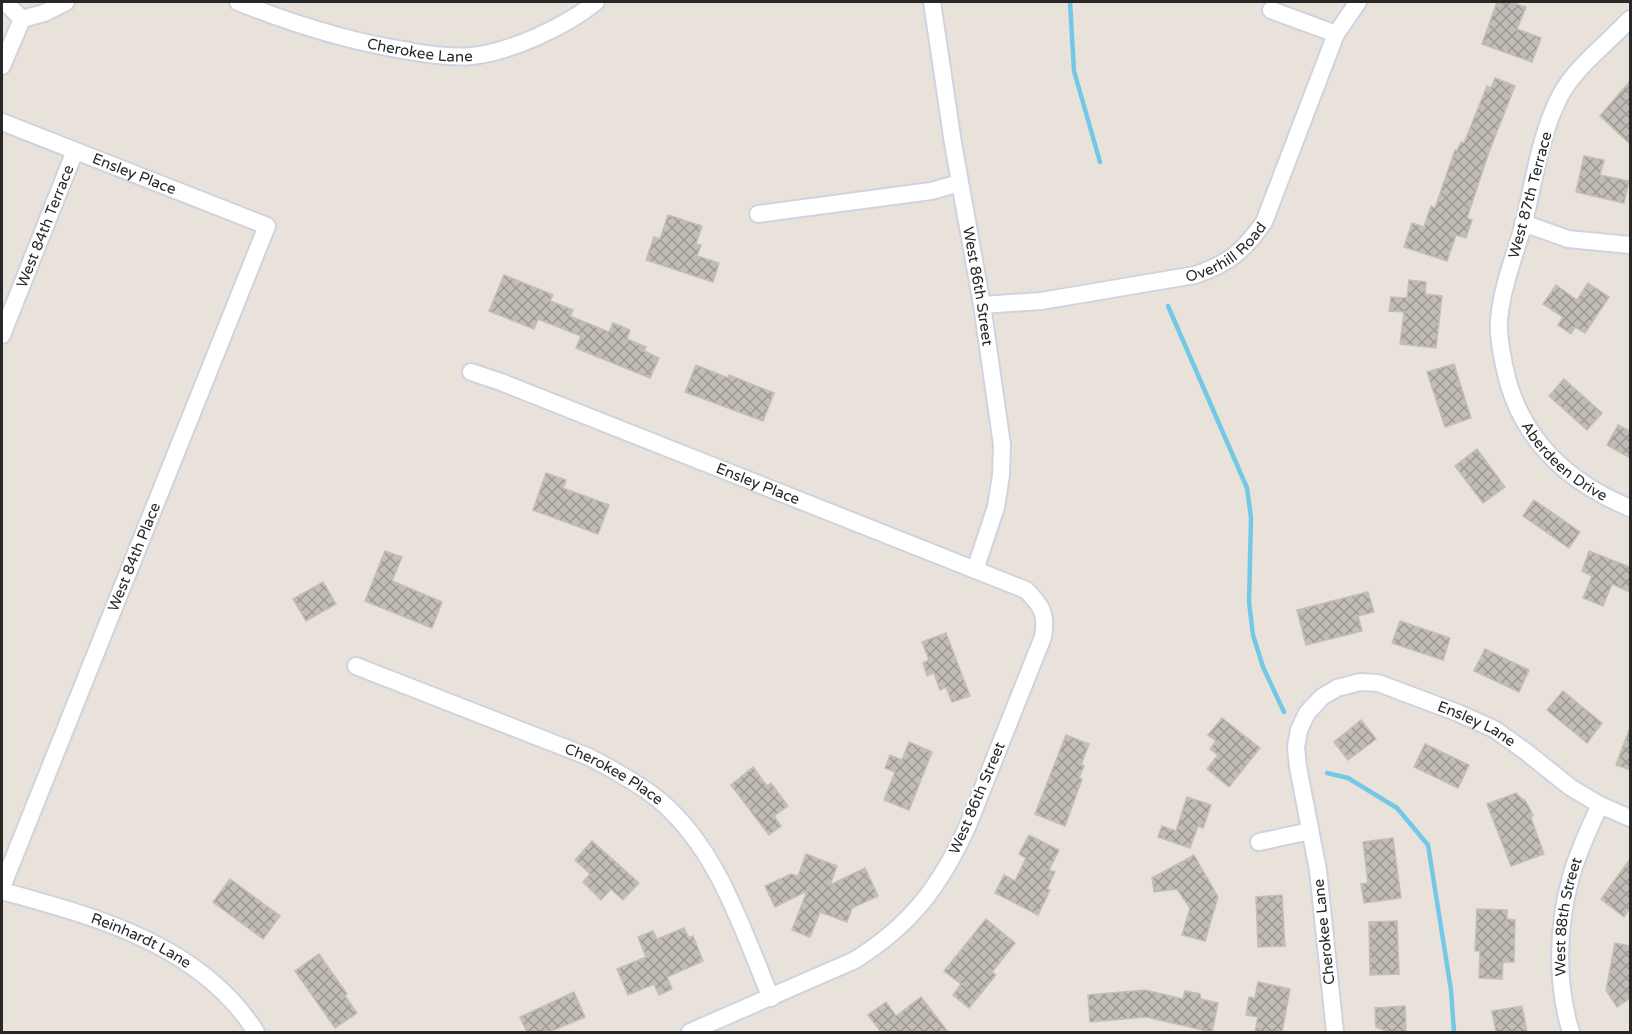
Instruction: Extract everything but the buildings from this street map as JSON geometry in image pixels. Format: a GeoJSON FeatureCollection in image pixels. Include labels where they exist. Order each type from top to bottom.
{"type":"FeatureCollection","features":[{"type":"Feature","properties":{"kind":"street"},"geometry":{"type":"LineString","coordinates":[[2,2],[22,19]]}},
{"type":"Feature","properties":{"kind":"street"},"geometry":{"type":"LineString","coordinates":[[22,19],[66,2]]}},
{"type":"Feature","properties":{"kind":"street","name":"Cherokee Lane"},"geometry":{"type":"LineString","coordinates":[[238,2],[367,45],[449,57],[486,53],[520,43],[578,16],[596,2]]}},
{"type":"Feature","properties":{"kind":"street","name":"West 86th Street"},"geometry":{"type":"LineString","coordinates":[[932,2],[960,183],[982,304],[1002,445],[1001,475],[996,507],[975,570]]}},
{"type":"Feature","properties":{"kind":"street","name":"Overhill Road"},"geometry":{"type":"LineString","coordinates":[[982,304],[1041,301],[1195,274],[1214,268],[1233,258],[1250,243],[1264,222],[1336,34],[1358,2]]}},
{"type":"Feature","properties":{"kind":"street"},"geometry":{"type":"LineString","coordinates":[[1271,10],[1336,34]]}},
{"type":"Feature","properties":{"kind":"street"},"geometry":{"type":"LineString","coordinates":[[2,66],[22,19]]}},
{"type":"Feature","properties":{"kind":"street","name":"West 87th Terrace"},"geometry":{"type":"LineString","coordinates":[[1513,398],[1507,384],[1500,347],[1499,321],[1506,279],[1547,131],[1560,96],[1573,76],[1630,19]]}},
{"type":"Feature","properties":{"kind":"street","name":"Ensley Place"},"geometry":{"type":"LineString","coordinates":[[2,122],[267,226]]}},
{"type":"Feature","properties":{"kind":"street","name":"West 84th Terrace"},"geometry":{"type":"LineString","coordinates":[[2,335],[75,152]]}},
{"type":"Feature","properties":{"kind":"street"},"geometry":{"type":"LineString","coordinates":[[758,214],[931,191],[960,183]]}},
{"type":"Feature","properties":{"kind":"street"},"geometry":{"type":"LineString","coordinates":[[1523,223],[1568,239],[1630,245]]}},
{"type":"Feature","properties":{"kind":"street","name":"West 84th Place"},"geometry":{"type":"LineString","coordinates":[[2,889],[267,226]]}},
{"type":"Feature","properties":{"kind":"street","name":"Ensley Place"},"geometry":{"type":"LineString","coordinates":[[471,372],[1026,590],[1040,604]]}},
{"type":"Feature","properties":{"kind":"street","name":"Aberdeen Drive"},"geometry":{"type":"LineString","coordinates":[[1513,398],[1533,436],[1554,461],[1584,484],[1630,508]]}},
{"type":"Feature","properties":{"kind":"street","name":"West 86th Street"},"geometry":{"type":"LineString","coordinates":[[690,1032],[855,960],[879,944],[911,916],[935,887],[968,825],[1042,637],[1046,622],[1040,604]]}},
{"type":"Feature","properties":{"kind":"street","name":"Cherokee Place"},"geometry":{"type":"LineString","coordinates":[[356,666],[589,757],[623,774],[660,801],[702,848],[720,881],[771,998]]}},
{"type":"Feature","properties":{"kind":"street","name":"Ensley Lane"},"geometry":{"type":"LineString","coordinates":[[1312,708],[1322,697],[1337,688],[1359,682],[1393,687],[1494,729],[1569,787],[1600,805],[1630,818]]}},
{"type":"Feature","properties":{"kind":"street","name":"Cherokee Lane"},"geometry":{"type":"LineString","coordinates":[[1312,708],[1299,730],[1296,747],[1318,870],[1335,1032]]}},
{"type":"Feature","properties":{"kind":"street","name":"West 88th Street"},"geometry":{"type":"LineString","coordinates":[[1571,1032],[1561,985],[1560,946],[1564,910],[1571,877],[1600,805]]}},
{"type":"Feature","properties":{"kind":"street"},"geometry":{"type":"LineString","coordinates":[[1260,842],[1310,831]]}},
{"type":"Feature","properties":{"kind":"street","name":"Reinhardt Lane"},"geometry":{"type":"LineString","coordinates":[[2,889],[75,911],[169,950],[198,969],[224,992],[256,1032]]}},
{"type":"Feature","properties":{"kind":"waterway"},"geometry":{"type":"LineString","coordinates":[[1070,2],[1074,71],[1100,162]]}},
{"type":"Feature","properties":{"kind":"waterway"},"geometry":{"type":"LineString","coordinates":[[1168,306],[1247,488],[1251,518],[1249,602],[1253,635],[1263,667],[1284,712]]}},
{"type":"Feature","properties":{"kind":"waterway"},"geometry":{"type":"LineString","coordinates":[[1327,773],[1348,778],[1397,808],[1428,845],[1451,990],[1454,1032]]}}]}
